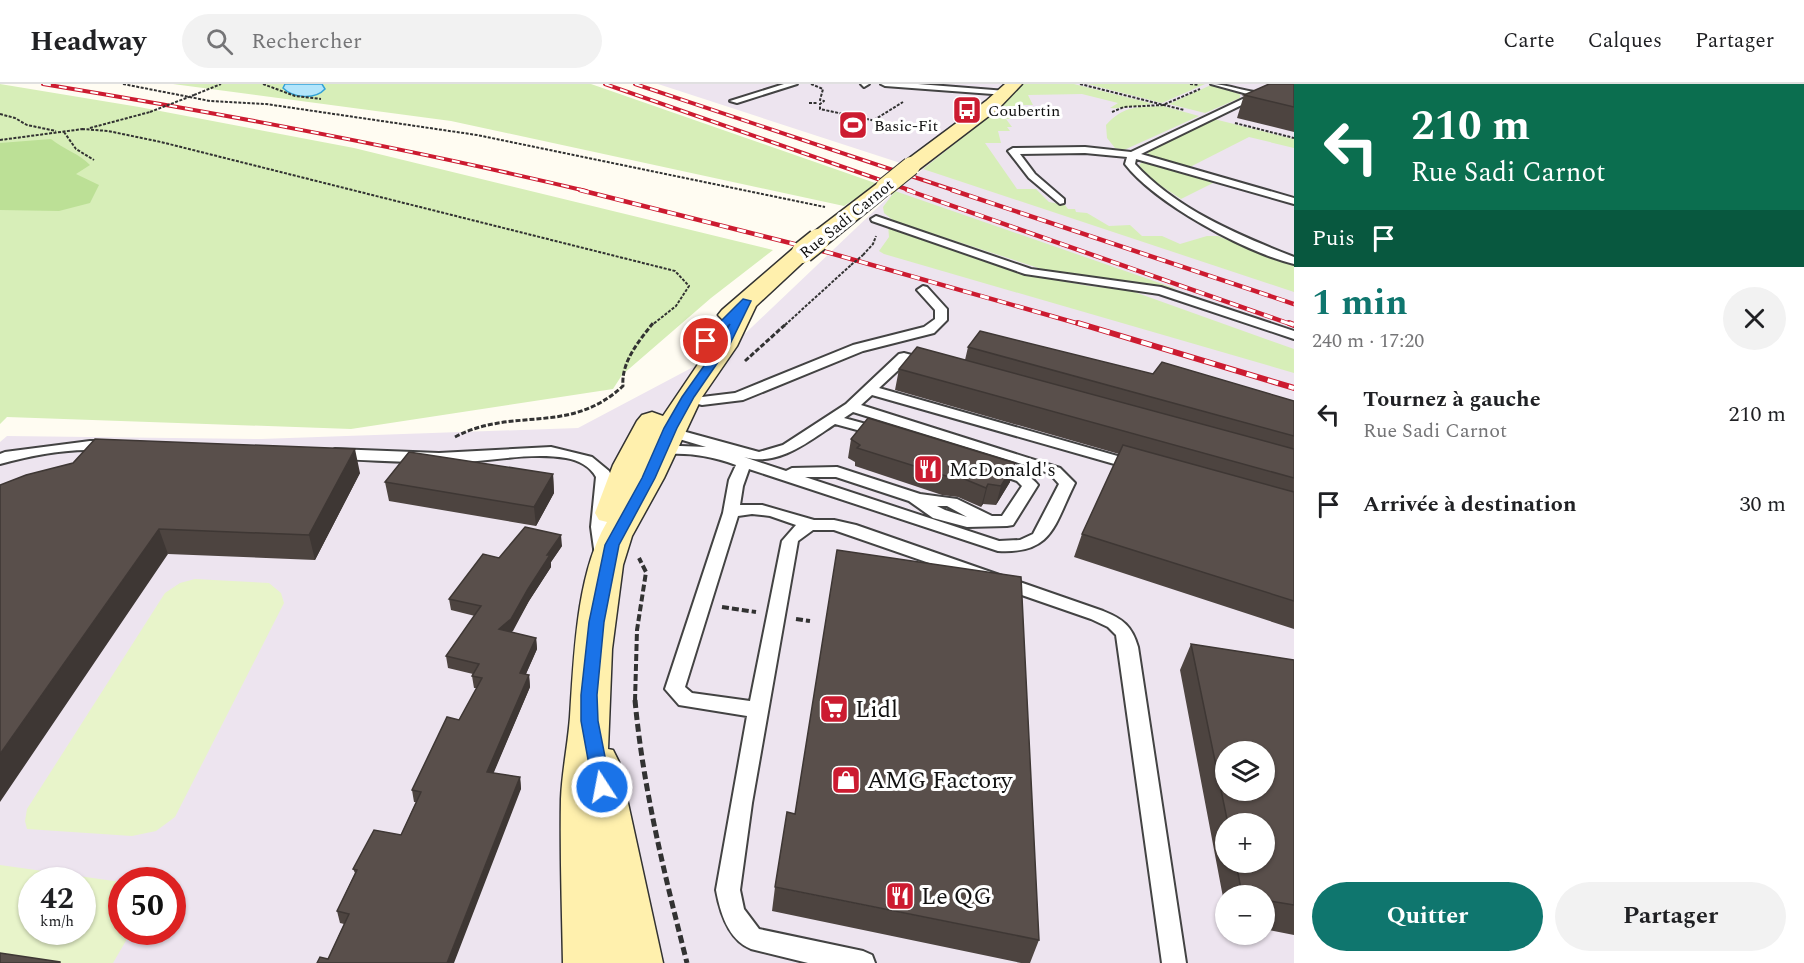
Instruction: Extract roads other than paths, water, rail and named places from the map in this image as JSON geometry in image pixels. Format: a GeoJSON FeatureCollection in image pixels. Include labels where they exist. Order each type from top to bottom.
{"type":"FeatureCollection","features":[{"type":"Feature","properties":{"kind":"main road","name":"Rue Sadi Carnot"},"geometry":{"type":"LineString","coordinates":[[588,963],[583,797],[590,721],[591,665],[620,554],[648,478],[653,439],[686,366],[716,330],[746,301],[947,138],[1003,88]]}},
{"type":"Feature","properties":{"kind":"main road","name":"Rue Sadi Carnot"},"geometry":{"type":"LineString","coordinates":[[653,439],[695,399],[746,301]]}},
{"type":"Feature","properties":{"kind":"main road","name":"Rue Sadi Carnot"},"geometry":{"type":"LineString","coordinates":[[590,721],[638,963]]}},
{"type":"Feature","properties":{"kind":"lane"},"geometry":{"type":"LineString","coordinates":[[734,101],[793,84]]}},
{"type":"Feature","properties":{"kind":"lane"},"geometry":{"type":"LineString","coordinates":[[886,84],[940,88],[1003,88]]}},
{"type":"Feature","properties":{"kind":"lane"},"geometry":{"type":"LineString","coordinates":[[1212,85],[1257,89],[1277,86]]}},
{"type":"Feature","properties":{"kind":"lane"},"geometry":{"type":"LineString","coordinates":[[928,98],[940,88]]}},
{"type":"Feature","properties":{"kind":"lane"},"geometry":{"type":"LineString","coordinates":[[1132,154],[1211,117],[1257,89]]}},
{"type":"Feature","properties":{"kind":"lane"},"geometry":{"type":"LineString","coordinates":[[1060,201],[1032,177],[1012,151],[1084,150],[1132,154],[1294,201]]}},
{"type":"Feature","properties":{"kind":"lane"},"geometry":{"type":"LineString","coordinates":[[1132,154],[1130,164],[1138,175],[1194,215],[1294,261]]}},
{"type":"Feature","properties":{"kind":"lane"},"geometry":{"type":"LineString","coordinates":[[876,219],[1029,272],[1161,291],[1294,335]]}},
{"type":"Feature","properties":{"kind":"lane"},"geometry":{"type":"LineString","coordinates":[[695,399],[738,397],[858,348],[929,330],[941,320],[941,309],[923,290]]}},
{"type":"Feature","properties":{"kind":"lane"},"geometry":{"type":"LineString","coordinates":[[653,439],[750,456],[773,454],[788,448],[851,407],[904,357],[939,367]]}},
{"type":"Feature","properties":{"kind":"lane"},"geometry":{"type":"LineString","coordinates":[[869,390],[1156,472]]}},
{"type":"Feature","properties":{"kind":"lane"},"geometry":{"type":"LineString","coordinates":[[653,439],[701,450],[782,474],[998,546],[1022,546],[1040,537],[1066,483],[1055,471],[851,407]]}},
{"type":"Feature","properties":{"kind":"lane"},"geometry":{"type":"LineString","coordinates":[[833,419],[920,445]]}},
{"type":"Feature","properties":{"kind":"lane"},"geometry":{"type":"LineString","coordinates":[[3,456],[90,445],[125,446]]}},
{"type":"Feature","properties":{"kind":"lane"},"geometry":{"type":"LineString","coordinates":[[782,474],[778,465],[788,448]]}},
{"type":"Feature","properties":{"kind":"lane"},"geometry":{"type":"LineString","coordinates":[[315,453],[420,457],[552,453],[579,457],[594,464],[601,470],[604,477],[599,527],[600,543],[620,554]]}},
{"type":"Feature","properties":{"kind":"lane"},"geometry":{"type":"LineString","coordinates":[[782,474],[837,472],[915,498],[951,502],[992,523],[1007,521],[1030,485],[1016,475],[973,462]]}},
{"type":"Feature","properties":{"kind":"lane"},"geometry":{"type":"LineString","coordinates":[[746,463],[740,469],[734,487],[731,513],[675,689],[686,700],[758,710]]}},
{"type":"Feature","properties":{"kind":"lane"},"geometry":{"type":"LineString","coordinates":[[731,513],[744,508],[760,508],[812,525],[836,524],[1097,615],[1115,623],[1125,633],[1139,708],[1174,963]]}},
{"type":"Feature","properties":{"kind":"lane"},"geometry":{"type":"LineString","coordinates":[[812,525],[793,534],[790,541],[758,710],[728,890],[732,910],[740,926],[751,938],[863,963]]}},
{"type":"Feature","properties":{"kind":"water"},"geometry":{"type":"Polygon","coordinates":[[[285,84],[322,84],[325,89],[316,95],[298,96],[283,88],[285,84]]]}},
{"type":"Feature","properties":{"kind":"railway"},"geometry":{"type":"LineString","coordinates":[[43,84],[315,133],[451,160],[586,191]]}},
{"type":"Feature","properties":{"kind":"railway"},"geometry":{"type":"LineString","coordinates":[[605,84],[912,191]]}},
{"type":"Feature","properties":{"kind":"railway"},"geometry":{"type":"LineString","coordinates":[[635,84],[956,191]]}},
{"type":"Feature","properties":{"kind":"railway"},"geometry":{"type":"LineString","coordinates":[[580,190],[830,253],[1083,325]]}},
{"type":"Feature","properties":{"kind":"railway"},"geometry":{"type":"LineString","coordinates":[[907,190],[1293,325]]}},
{"type":"Feature","properties":{"kind":"railway"},"geometry":{"type":"LineString","coordinates":[[952,190],[1294,304]]}},
{"type":"Feature","properties":{"kind":"railway"},"geometry":{"type":"LineString","coordinates":[[1078,323],[1294,388]]}},
{"type":"Feature","properties":{"kind":"railway"},"geometry":{"type":"LineString","coordinates":[[1289,323],[1294,325]]}},
{"type":"Feature","properties":{"kind":"place","name":"Coubertin"},"geometry":{"type":"Point","coordinates":[967,110]}},
{"type":"Feature","properties":{"kind":"place","name":"Basic-Fit"},"geometry":{"type":"Point","coordinates":[853,125]}},
{"type":"Feature","properties":{"kind":"place","name":"McDonald's"},"geometry":{"type":"Point","coordinates":[928,469]}},
{"type":"Feature","properties":{"kind":"place","name":"Lidl"},"geometry":{"type":"Point","coordinates":[834,709]}},
{"type":"Feature","properties":{"kind":"place","name":"AMG Factory"},"geometry":{"type":"Point","coordinates":[846,780]}},
{"type":"Feature","properties":{"kind":"place","name":"Le QG"},"geometry":{"type":"Point","coordinates":[900,896]}}]}
